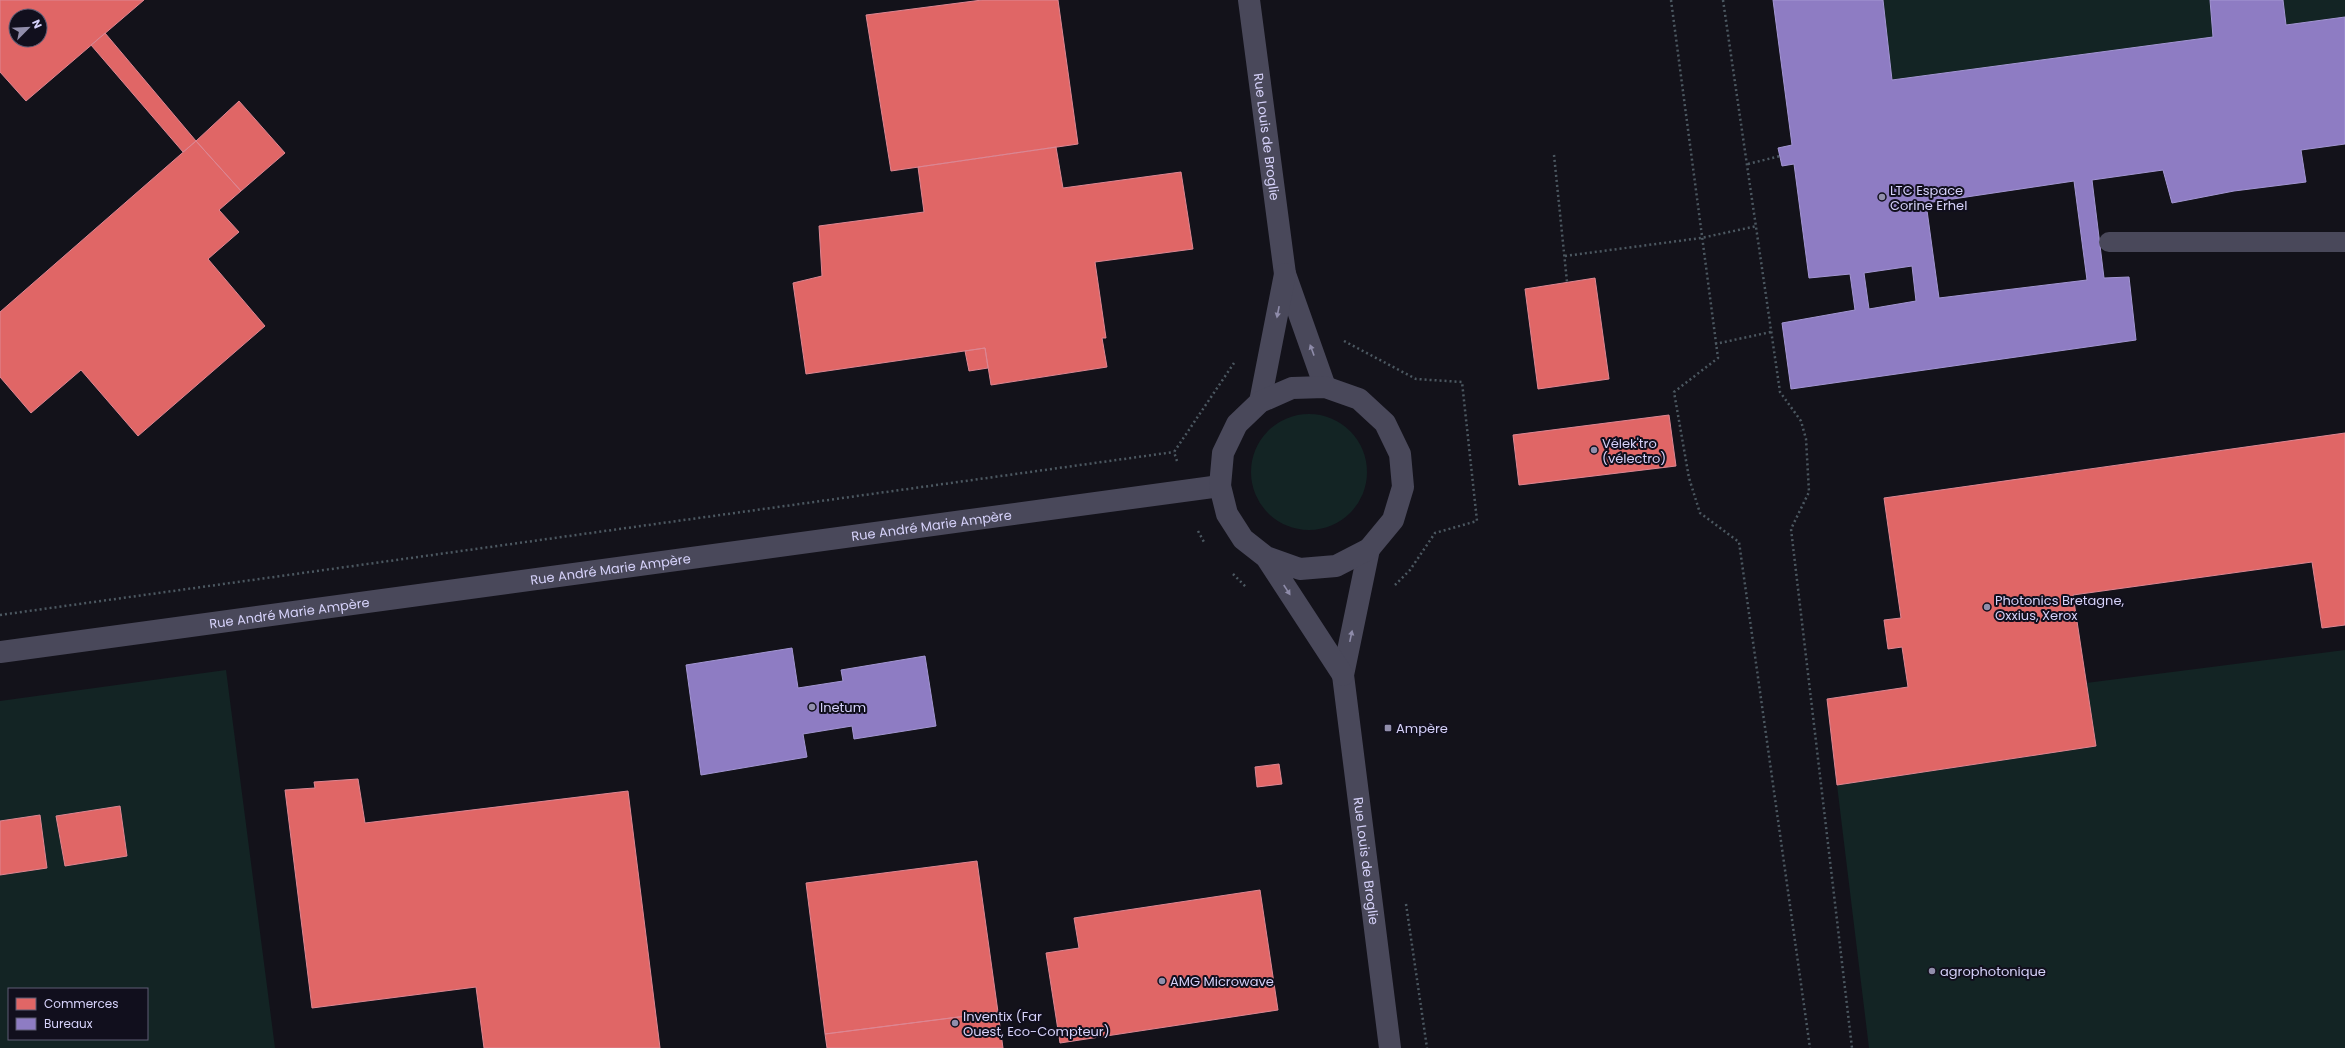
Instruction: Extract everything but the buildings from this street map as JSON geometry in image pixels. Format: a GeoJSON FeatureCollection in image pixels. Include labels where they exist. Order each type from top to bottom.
{"type":"FeatureCollection","features":[{"type":"Feature","properties":{"kind":"street","name":"Rue Louis de Broglie"},"geometry":{"type":"LineString","coordinates":[[1249,0],[1285,274],[1325,387]]}},
{"type":"Feature","properties":{"kind":"street","name":"Rue Louis de Broglie"},"geometry":{"type":"LineString","coordinates":[[1260,402],[1285,274]]}},
{"type":"Feature","properties":{"kind":"street","name":"Rue Louis de Broglie"},"geometry":{"type":"LineString","coordinates":[[1325,387],[1359,399],[1385,423],[1400,454],[1403,487],[1393,520],[1369,550],[1336,566],[1300,569],[1266,557],[1243,539],[1227,514],[1220,486],[1223,453],[1237,424],[1260,402],[1292,388],[1325,387]]}},
{"type":"Feature","properties":{"kind":"street","name":"Rue André Marie Ampère"},"geometry":{"type":"LineString","coordinates":[[0,652],[1220,486]]}},
{"type":"Feature","properties":{"kind":"street","name":"Rue Louis de Broglie"},"geometry":{"type":"LineString","coordinates":[[1369,550],[1343,675],[1390,1048]]}},
{"type":"Feature","properties":{"kind":"street","name":"Rue Louis de Broglie"},"geometry":{"type":"LineString","coordinates":[[1266,557],[1343,675]]}},
{"type":"Feature","properties":{"kind":"lane"},"geometry":{"type":"LineString","coordinates":[[2109,242],[2345,242]]}},
{"type":"Feature","properties":{"kind":"path"},"geometry":{"type":"LineString","coordinates":[[1671,0],[1701,238],[1718,358],[1674,392],[1689,478],[1700,513],[1739,542],[1810,1048]]}},
{"type":"Feature","properties":{"kind":"path"},"geometry":{"type":"LineString","coordinates":[[1723,0],[1780,392],[1801,421],[1806,439],[1809,492],[1791,529],[1852,1048]]}},
{"type":"Feature","properties":{"kind":"path"},"geometry":{"type":"LineString","coordinates":[[1554,155],[1568,282]]}},
{"type":"Feature","properties":{"kind":"path"},"geometry":{"type":"LineString","coordinates":[[1748,164],[1780,156]]}},
{"type":"Feature","properties":{"kind":"path"},"geometry":{"type":"LineString","coordinates":[[1565,256],[1701,238],[1757,226]]}},
{"type":"Feature","properties":{"kind":"path"},"geometry":{"type":"LineString","coordinates":[[1716,344],[1772,332]]}},
{"type":"Feature","properties":{"kind":"path"},"geometry":{"type":"LineString","coordinates":[[1342,335],[1344,342],[1416,380],[1462,382],[1477,521],[1435,533],[1410,570],[1390,591]]}},
{"type":"Feature","properties":{"kind":"path"},"geometry":{"type":"LineString","coordinates":[[0,615],[1174,452],[1238,357]]}},
{"type":"Feature","properties":{"kind":"path"},"geometry":{"type":"LineString","coordinates":[[1174,452],[1188,490],[1199,536],[1209,546]]}},
{"type":"Feature","properties":{"kind":"path"},"geometry":{"type":"LineString","coordinates":[[1228,568],[1248,589]]}},
{"type":"Feature","properties":{"kind":"path"},"geometry":{"type":"LineString","coordinates":[[1406,901],[1427,1048]]}},
{"type":"Feature","properties":{"kind":"shaded area"},"geometry":{"type":"Polygon","coordinates":[[[1883,0],[2210,0],[2213,37],[1892,80],[1883,0]]]}},
{"type":"Feature","properties":{"kind":"shaded area"},"geometry":{"type":"Polygon","coordinates":[[[2283,0],[2345,0],[2345,17],[2286,25],[2283,0]]]}},
{"type":"Feature","properties":{"kind":"shaded area"},"geometry":{"type":"Polygon","coordinates":[[[1309,414],[1331,418],[1341,423],[1350,431],[1358,440],[1363,450],[1367,472],[1363,494],[1358,504],[1350,513],[1341,521],[1331,526],[1309,530],[1287,526],[1277,521],[1268,513],[1260,504],[1255,494],[1251,472],[1255,450],[1260,440],[1268,431],[1277,423],[1287,418],[1309,414]]]}},
{"type":"Feature","properties":{"kind":"shaded area"},"geometry":{"type":"Polygon","coordinates":[[[2345,650],[2345,1048],[1869,1048],[1837,785],[2096,746],[2086,683],[2345,650]]]}},
{"type":"Feature","properties":{"kind":"shaded area"},"geometry":{"type":"Polygon","coordinates":[[[226,670],[275,1048],[0,1048],[0,701],[226,670]]]}},
{"type":"Feature","properties":{"kind":"place","name":"LTC Espace Corine Erhel"},"geometry":{"type":"Point","coordinates":[1882,197]}},
{"type":"Feature","properties":{"kind":"place","name":"Vélek'tro (vélectro)"},"geometry":{"type":"Point","coordinates":[1594,450]}},
{"type":"Feature","properties":{"kind":"place","name":"Photonics Bretagne, Oxxius, Xerox"},"geometry":{"type":"Point","coordinates":[1987,607]}},
{"type":"Feature","properties":{"kind":"place","name":"Inetum"},"geometry":{"type":"Point","coordinates":[812,707]}},
{"type":"Feature","properties":{"kind":"place","name":"Ampère"},"geometry":{"type":"Point","coordinates":[1388,728]}},
{"type":"Feature","properties":{"kind":"place","name":"agrophotonique"},"geometry":{"type":"Point","coordinates":[1932,971]}},
{"type":"Feature","properties":{"kind":"place","name":"AMG Microwave"},"geometry":{"type":"Point","coordinates":[1162,981]}},
{"type":"Feature","properties":{"kind":"place","name":"Inventix (Far Ouest, Eco-Compteur)"},"geometry":{"type":"Point","coordinates":[955,1023]}}]}
